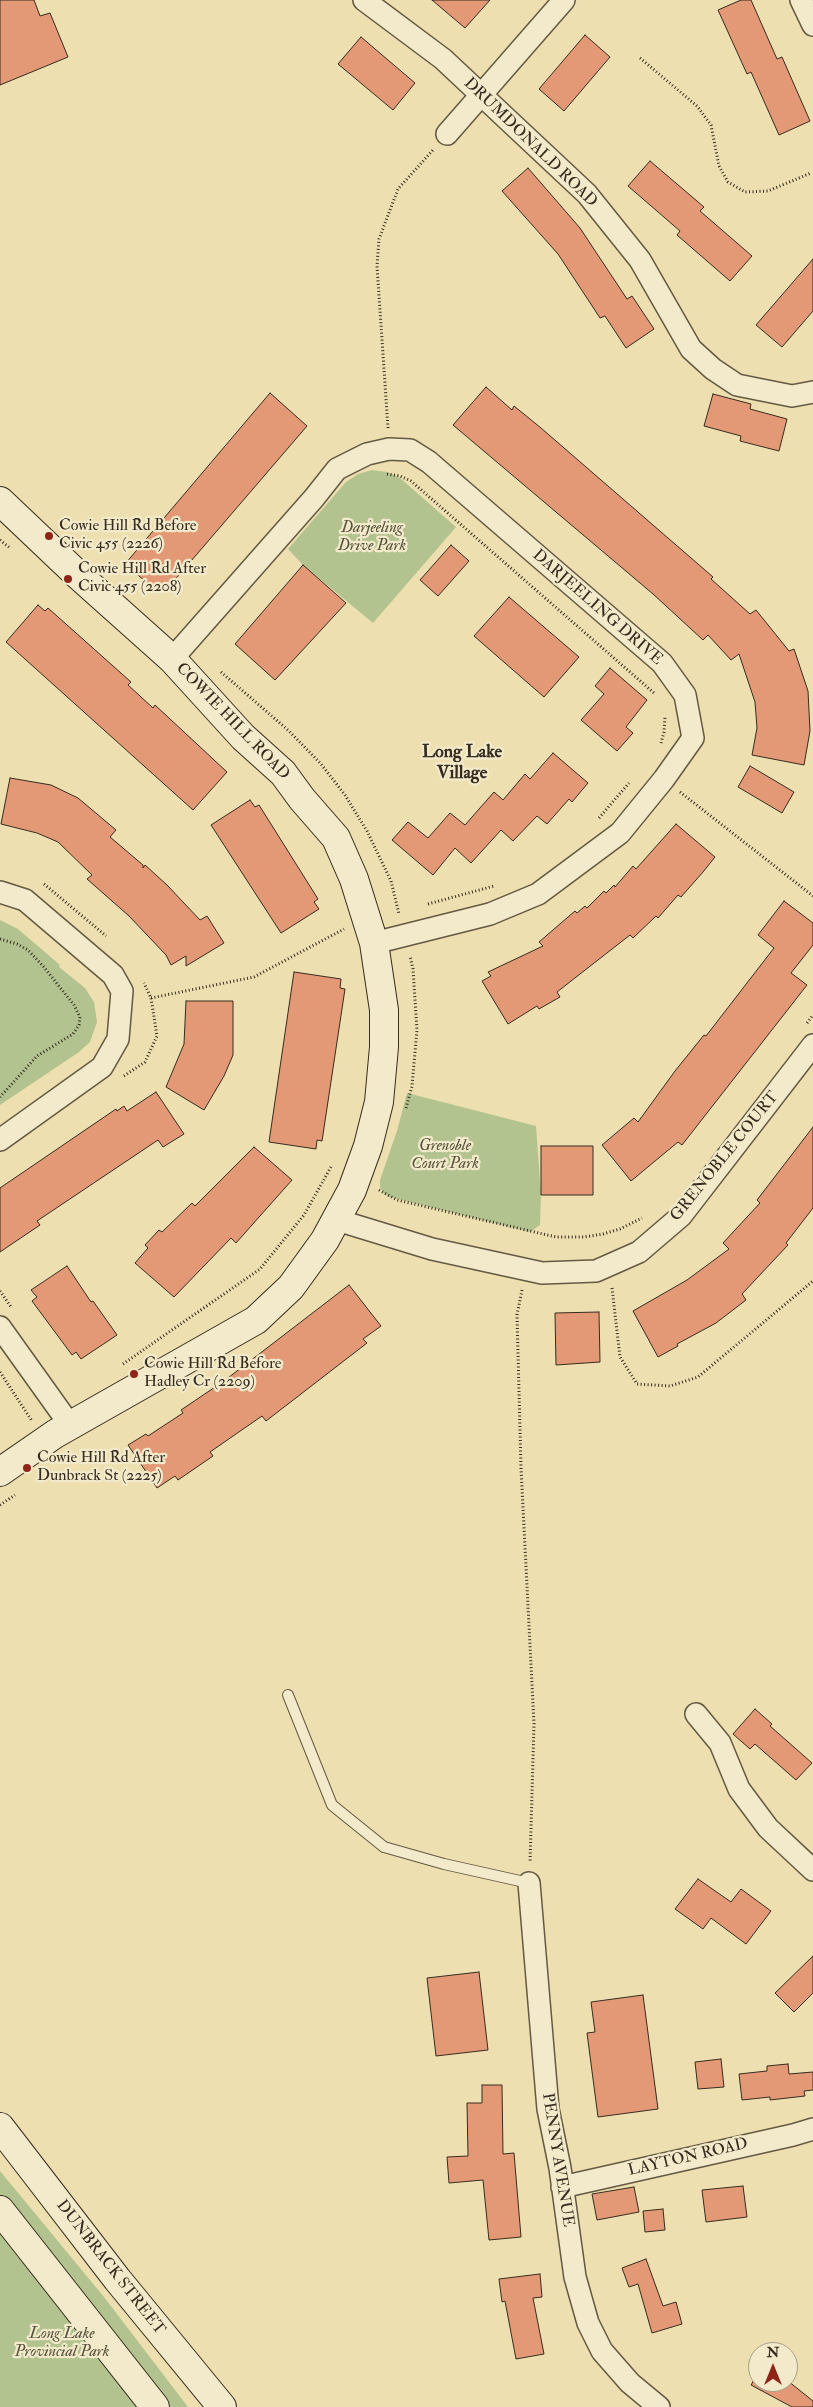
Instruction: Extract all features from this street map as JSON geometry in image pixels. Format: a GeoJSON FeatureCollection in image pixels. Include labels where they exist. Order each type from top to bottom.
{"type":"FeatureCollection","features":[{"type":"Feature","properties":{"kind":"street","name":"DRUMDONALD ROAD"},"geometry":{"type":"LineString","coordinates":[[364,0],[443,59],[587,194],[640,260],[691,349],[698,356],[737,385],[792,396],[813,392]]}},
{"type":"Feature","properties":{"kind":"street"},"geometry":{"type":"LineString","coordinates":[[447,134],[564,0]]}},
{"type":"Feature","properties":{"kind":"street"},"geometry":{"type":"LineString","coordinates":[[801,0],[813,25]]}},
{"type":"Feature","properties":{"kind":"street","name":"DARJEELING DRIVE"},"geometry":{"type":"LineString","coordinates":[[177,654],[314,498],[337,469],[367,454],[389,449],[410,450],[429,462],[662,663],[686,695],[693,738],[664,779],[620,833],[538,894],[490,914],[374,943]]}},
{"type":"Feature","properties":{"kind":"street","name":"COWIE HILL ROAD"},"geometry":{"type":"LineString","coordinates":[[0,501],[78,575],[177,654],[244,737],[283,773],[302,799],[336,838],[354,879],[374,943],[384,1010],[384,1046],[379,1102],[368,1146],[352,1190],[326,1240],[291,1287],[256,1320],[70,1425],[0,1472]]}},
{"type":"Feature","properties":{"kind":"street"},"geometry":{"type":"LineString","coordinates":[[0,892],[25,900],[113,975],[122,991],[118,1039],[102,1067],[0,1140]]}},
{"type":"Feature","properties":{"kind":"street","name":"GRENOBLE COURT"},"geometry":{"type":"LineString","coordinates":[[336,1220],[432,1249],[542,1273],[596,1272],[640,1252],[681,1216],[807,1038]]}},
{"type":"Feature","properties":{"kind":"street"},"geometry":{"type":"LineString","coordinates":[[0,1327],[70,1425]]}},
{"type":"Feature","properties":{"kind":"street"},"geometry":{"type":"LineString","coordinates":[[696,1714],[720,1743],[739,1789],[768,1828],[813,1870]]}},
{"type":"Feature","properties":{"kind":"street","name":"PENNY AVENUE"},"geometry":{"type":"LineString","coordinates":[[529,1883],[548,2109],[575,2277],[588,2323],[609,2362],[630,2383],[659,2407]]}},
{"type":"Feature","properties":{"kind":"street","name":"DUNBRACK STREET"},"geometry":{"type":"LineString","coordinates":[[0,2127],[122,2286],[222,2407]]}},
{"type":"Feature","properties":{"kind":"street","name":"LAYTON ROAD"},"geometry":{"type":"LineString","coordinates":[[562,2187],[793,2135],[813,2128]]}},
{"type":"Feature","properties":{"kind":"street"},"geometry":{"type":"LineString","coordinates":[[0,2210],[155,2407]]}},
{"type":"Feature","properties":{"kind":"lane"},"geometry":{"type":"LineString","coordinates":[[288,1694],[332,1805],[384,1847],[444,1864],[529,1883]]}},
{"type":"Feature","properties":{"kind":"path"},"geometry":{"type":"LineString","coordinates":[[640,58],[697,106],[711,125],[719,166],[728,182],[745,192],[768,191],[811,172]]}},
{"type":"Feature","properties":{"kind":"path"},"geometry":{"type":"LineString","coordinates":[[389,449],[377,266],[379,239],[398,189],[447,134]]}},
{"type":"Feature","properties":{"kind":"path"},"geometry":{"type":"LineString","coordinates":[[382,474],[400,476],[411,481],[625,666],[658,699]]}},
{"type":"Feature","properties":{"kind":"path"},"geometry":{"type":"LineString","coordinates":[[657,748],[664,732],[663,712]]}},
{"type":"Feature","properties":{"kind":"path"},"geometry":{"type":"LineString","coordinates":[[664,779],[813,896]]}},
{"type":"Feature","properties":{"kind":"path"},"geometry":{"type":"LineString","coordinates":[[596,822],[630,781]]}},
{"type":"Feature","properties":{"kind":"path"},"geometry":{"type":"LineString","coordinates":[[424,905],[501,883]]}},
{"type":"Feature","properties":{"kind":"path"},"geometry":{"type":"LineString","coordinates":[[398,912],[407,910]]}},
{"type":"Feature","properties":{"kind":"path"},"geometry":{"type":"LineString","coordinates":[[151,998],[254,977],[347,927]]}},
{"type":"Feature","properties":{"kind":"path"},"geometry":{"type":"LineString","coordinates":[[0,939],[17,944],[28,950],[74,1005],[80,1017],[79,1025],[73,1034],[37,1056],[0,1098]]}},
{"type":"Feature","properties":{"kind":"path"},"geometry":{"type":"LineString","coordinates":[[807,1038],[813,1015]]}},
{"type":"Feature","properties":{"kind":"path"},"geometry":{"type":"LineString","coordinates":[[117,1368],[260,1269],[304,1215],[333,1163]]}},
{"type":"Feature","properties":{"kind":"path"},"geometry":{"type":"LineString","coordinates":[[379,1189],[397,1200],[556,1237],[584,1237],[603,1234],[620,1229],[648,1215]]}},
{"type":"Feature","properties":{"kind":"path"},"geometry":{"type":"LineString","coordinates":[[604,1286],[611,1285],[620,1357],[637,1384],[670,1386],[698,1376],[813,1280]]}},
{"type":"Feature","properties":{"kind":"path"},"geometry":{"type":"LineString","coordinates":[[522,1288],[517,1314],[521,1468],[534,1724],[529,1883]]}},
{"type":"Feature","properties":{"kind":"path"},"geometry":{"type":"LineString","coordinates":[[0,1372],[36,1427]]}},
{"type":"Feature","properties":{"kind":"green space","name":"Darjeeling Drive Park"},"geometry":{"type":"Polygon","coordinates":[[[372,470],[387,472],[400,478],[456,527],[373,623],[303,565],[288,549],[346,482],[358,474],[372,470]]]}},
{"type":"Feature","properties":{"kind":"green space"},"geometry":{"type":"Polygon","coordinates":[[[0,920],[18,929],[85,988],[94,1002],[97,1022],[90,1042],[79,1052],[0,1105],[0,920]]]}},
{"type":"Feature","properties":{"kind":"green space","name":"Grenoble Court Park"},"geometry":{"type":"Polygon","coordinates":[[[407,1093],[536,1126],[541,1195],[540,1225],[530,1232],[384,1194],[380,1187],[380,1180],[397,1131],[407,1093]]]}},
{"type":"Feature","properties":{"kind":"green space","name":"Long Lake Provincial Park"},"geometry":{"type":"Polygon","coordinates":[[[0,2171],[104,2297],[188,2407],[0,2407],[0,2171]]]}},
{"type":"Feature","properties":{"kind":"building"},"geometry":{"type":"Polygon","coordinates":[[[0,0],[34,0],[40,16],[50,13],[68,57],[0,85],[0,0]]]}},
{"type":"Feature","properties":{"kind":"building"},"geometry":{"type":"Polygon","coordinates":[[[432,0],[490,0],[465,28],[432,0]]]}},
{"type":"Feature","properties":{"kind":"building"},"geometry":{"type":"Polygon","coordinates":[[[741,0],[751,0],[777,59],[782,57],[810,121],[779,135],[751,72],[747,74],[718,10],[741,0]]]}},
{"type":"Feature","properties":{"kind":"building"},"geometry":{"type":"Polygon","coordinates":[[[585,35],[610,57],[564,111],[539,89],[585,35]]]}},
{"type":"Feature","properties":{"kind":"building"},"geometry":{"type":"Polygon","coordinates":[[[361,37],[415,83],[393,110],[338,64],[361,37]]]}},
{"type":"Feature","properties":{"kind":"building"},"geometry":{"type":"Polygon","coordinates":[[[650,161],[704,207],[700,211],[752,256],[730,281],[677,235],[680,231],[628,186],[650,161]]]}},
{"type":"Feature","properties":{"kind":"building"},"geometry":{"type":"Polygon","coordinates":[[[528,168],[580,228],[627,299],[632,296],[654,329],[626,348],[605,316],[600,318],[558,254],[502,191],[528,168]]]}},
{"type":"Feature","properties":{"kind":"building"},"geometry":{"type":"Polygon","coordinates":[[[813,259],[813,311],[782,347],[756,325],[813,259]]]}},
{"type":"Feature","properties":{"kind":"building"},"geometry":{"type":"Polygon","coordinates":[[[486,387],[512,410],[514,406],[541,428],[713,577],[711,579],[750,614],[756,610],[789,651],[794,649],[808,691],[810,731],[804,765],[752,755],[757,728],[755,702],[739,654],[731,660],[708,635],[703,640],[653,594],[453,425],[486,387]]]}},
{"type":"Feature","properties":{"kind":"building"},"geometry":{"type":"Polygon","coordinates":[[[270,393],[307,426],[167,589],[164,587],[159,593],[125,564],[270,393]]]}},
{"type":"Feature","properties":{"kind":"building"},"geometry":{"type":"Polygon","coordinates":[[[713,394],[751,404],[750,409],[787,419],[779,451],[740,441],[741,436],[704,426],[713,394]]]}},
{"type":"Feature","properties":{"kind":"building"},"geometry":{"type":"Polygon","coordinates":[[[451,545],[469,561],[438,596],[420,580],[451,545]]]}},
{"type":"Feature","properties":{"kind":"building"},"geometry":{"type":"Polygon","coordinates":[[[303,565],[346,603],[275,680],[235,644],[303,565]]]}},
{"type":"Feature","properties":{"kind":"building"},"geometry":{"type":"Polygon","coordinates":[[[509,597],[579,657],[544,697],[474,636],[509,597]]]}},
{"type":"Feature","properties":{"kind":"building"},"geometry":{"type":"Polygon","coordinates":[[[38,605],[45,611],[48,608],[131,682],[128,685],[153,708],[155,705],[227,772],[193,810],[6,642],[38,605]]]}},
{"type":"Feature","properties":{"kind":"building"},"geometry":{"type":"Polygon","coordinates":[[[610,668],[647,700],[626,727],[633,733],[617,751],[581,720],[604,694],[595,686],[610,668]]]}},
{"type":"Feature","properties":{"kind":"building"},"geometry":{"type":"Polygon","coordinates":[[[553,753],[588,783],[572,802],[569,799],[547,824],[537,816],[513,841],[501,830],[471,863],[455,848],[433,875],[392,840],[408,822],[428,838],[450,813],[465,825],[494,792],[503,800],[525,774],[530,779],[553,753]]]}},
{"type":"Feature","properties":{"kind":"building"},"geometry":{"type":"Polygon","coordinates":[[[750,766],[794,792],[782,813],[738,787],[750,766]]]}},
{"type":"Feature","properties":{"kind":"building"},"geometry":{"type":"Polygon","coordinates":[[[10,778],[51,785],[78,798],[116,830],[110,837],[143,865],[143,868],[145,865],[167,885],[200,920],[207,916],[224,943],[186,966],[186,956],[171,965],[166,955],[129,916],[87,879],[92,875],[58,842],[37,833],[1,824],[10,778]]]}},
{"type":"Feature","properties":{"kind":"building"},"geometry":{"type":"Polygon","coordinates":[[[250,800],[255,807],[259,805],[318,899],[314,902],[319,909],[281,933],[211,825],[250,800]]]}},
{"type":"Feature","properties":{"kind":"building"},"geometry":{"type":"Polygon","coordinates":[[[676,824],[715,857],[703,872],[681,897],[678,895],[658,918],[656,916],[633,938],[630,935],[557,992],[560,997],[539,1009],[537,1006],[508,1024],[482,981],[491,976],[488,972],[543,946],[539,942],[575,911],[577,913],[585,906],[587,908],[604,891],[606,893],[614,885],[615,887],[633,866],[636,869],[676,824]]]}},
{"type":"Feature","properties":{"kind":"building"},"geometry":{"type":"Polygon","coordinates":[[[784,901],[813,923],[813,945],[791,973],[807,985],[682,1145],[678,1142],[631,1181],[602,1145],[634,1118],[638,1122],[675,1071],[704,1035],[706,1036],[774,948],[758,935],[784,901]]]}},
{"type":"Feature","properties":{"kind":"building"},"geometry":{"type":"Polygon","coordinates":[[[294,972],[341,979],[340,988],[345,989],[322,1141],[317,1140],[316,1149],[269,1142],[294,972]]]}},
{"type":"Feature","properties":{"kind":"building"},"geometry":{"type":"Polygon","coordinates":[[[186,1001],[233,1001],[233,1055],[224,1076],[204,1110],[166,1087],[184,1044],[186,1001]]]}},
{"type":"Feature","properties":{"kind":"building"},"geometry":{"type":"Polygon","coordinates":[[[156,1092],[184,1134],[163,1147],[158,1140],[37,1221],[40,1225],[0,1252],[0,1188],[116,1109],[117,1111],[124,1106],[127,1111],[156,1092]]]}},
{"type":"Feature","properties":{"kind":"building"},"geometry":{"type":"Polygon","coordinates":[[[813,1127],[813,1208],[786,1243],[788,1245],[742,1294],[746,1300],[716,1323],[677,1344],[678,1346],[658,1357],[633,1311],[687,1280],[729,1249],[723,1243],[760,1203],[757,1200],[813,1127]]]}},
{"type":"Feature","properties":{"kind":"building"},"geometry":{"type":"Polygon","coordinates":[[[541,1146],[593,1146],[593,1195],[541,1195],[541,1146]]]}},
{"type":"Feature","properties":{"kind":"building"},"geometry":{"type":"Polygon","coordinates":[[[254,1147],[292,1180],[236,1243],[231,1238],[174,1297],[135,1263],[148,1248],[145,1245],[159,1230],[162,1232],[192,1203],[195,1206],[254,1147]]]}},
{"type":"Feature","properties":{"kind":"building"},"geometry":{"type":"Polygon","coordinates":[[[67,1266],[91,1302],[93,1301],[117,1335],[81,1359],[76,1352],[72,1355],[32,1301],[37,1297],[31,1290],[67,1266]]]}},
{"type":"Feature","properties":{"kind":"building"},"geometry":{"type":"Polygon","coordinates":[[[349,1285],[381,1326],[363,1339],[367,1343],[266,1421],[262,1416],[210,1452],[213,1456],[178,1480],[175,1476],[157,1488],[128,1445],[146,1434],[148,1436],[183,1413],[181,1410],[224,1381],[349,1285]]]}},
{"type":"Feature","properties":{"kind":"building"},"geometry":{"type":"Polygon","coordinates":[[[599,1312],[600,1362],[556,1365],[555,1313],[599,1312]]]}},
{"type":"Feature","properties":{"kind":"building"},"geometry":{"type":"Polygon","coordinates":[[[755,1709],[772,1724],[770,1726],[812,1763],[796,1780],[755,1744],[750,1749],[733,1734],[755,1709]]]}},
{"type":"Feature","properties":{"kind":"building"},"geometry":{"type":"Polygon","coordinates":[[[698,1879],[731,1902],[741,1889],[771,1911],[746,1944],[711,1918],[703,1929],[675,1909],[698,1879]]]}},
{"type":"Feature","properties":{"kind":"building"},"geometry":{"type":"Polygon","coordinates":[[[813,1956],[813,1993],[794,2012],[775,1993],[813,1956]]]}},
{"type":"Feature","properties":{"kind":"building"},"geometry":{"type":"Polygon","coordinates":[[[479,1972],[488,2050],[436,2056],[427,1978],[479,1972]]]}},
{"type":"Feature","properties":{"kind":"building"},"geometry":{"type":"Polygon","coordinates":[[[643,1995],[658,2109],[598,2117],[587,2033],[595,2032],[591,2002],[643,1995]]]}},
{"type":"Feature","properties":{"kind":"building"},"geometry":{"type":"Polygon","coordinates":[[[721,2059],[724,2087],[698,2089],[695,2062],[721,2059]]]}},
{"type":"Feature","properties":{"kind":"building"},"geometry":{"type":"Polygon","coordinates":[[[788,2064],[789,2074],[813,2072],[813,2090],[804,2091],[805,2096],[770,2100],[770,2097],[742,2100],[739,2074],[767,2071],[767,2066],[788,2064]]]}},
{"type":"Feature","properties":{"kind":"building"},"geometry":{"type":"Polygon","coordinates":[[[482,2085],[502,2085],[503,2154],[514,2153],[521,2237],[489,2240],[483,2180],[449,2183],[447,2157],[468,2156],[467,2103],[482,2103],[482,2085]]]}},
{"type":"Feature","properties":{"kind":"building"},"geometry":{"type":"Polygon","coordinates":[[[743,2186],[747,2217],[706,2222],[702,2190],[743,2186]]]}},
{"type":"Feature","properties":{"kind":"building"},"geometry":{"type":"Polygon","coordinates":[[[634,2187],[639,2212],[597,2220],[592,2194],[634,2187]]]}},
{"type":"Feature","properties":{"kind":"building"},"geometry":{"type":"Polygon","coordinates":[[[663,2209],[665,2230],[645,2232],[643,2211],[663,2209]]]}},
{"type":"Feature","properties":{"kind":"building"},"geometry":{"type":"Polygon","coordinates":[[[646,2259],[663,2306],[676,2302],[682,2324],[652,2333],[638,2284],[629,2287],[622,2268],[646,2259]]]}},
{"type":"Feature","properties":{"kind":"building"},"geometry":{"type":"Polygon","coordinates":[[[540,2274],[542,2297],[533,2298],[544,2354],[516,2359],[505,2301],[502,2302],[499,2279],[540,2274]]]}},
{"type":"Feature","properties":{"kind":"building"},"geometry":{"type":"Polygon","coordinates":[[[798,2389],[813,2401],[813,2407],[792,2407],[764,2392],[798,2392],[798,2389]]]}},
{"type":"Feature","properties":{"kind":"place","name":"Cowie Hill Rd Before Civic 455 (2226)"},"geometry":{"type":"Point","coordinates":[49,536]}},
{"type":"Feature","properties":{"kind":"place","name":"Cowie Hill Rd After Civic 455 (2208)"},"geometry":{"type":"Point","coordinates":[68,579]}},
{"type":"Feature","properties":{"kind":"place","name":"Cowie Hill Rd Before Hadley Cr (2209)"},"geometry":{"type":"Point","coordinates":[134,1374]}},
{"type":"Feature","properties":{"kind":"place","name":"Cowie Hill Rd After Dunbrack St (2225)"},"geometry":{"type":"Point","coordinates":[27,1468]}},
{"type":"Feature","properties":{"kind":"district","name":"Long Lake Village"},"geometry":{"type":"Point","coordinates":[462,763]}}]}
